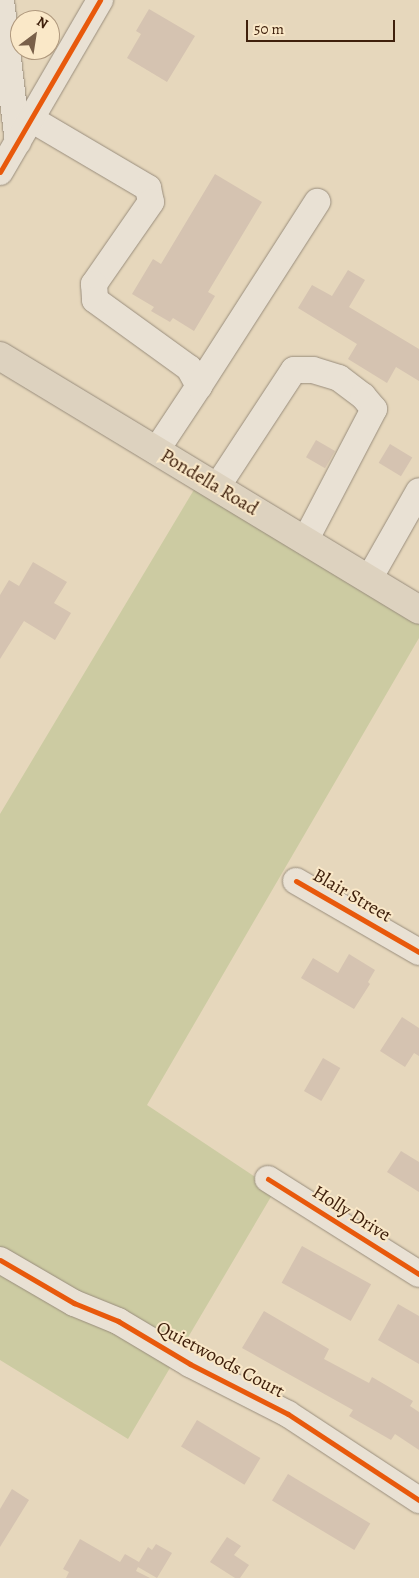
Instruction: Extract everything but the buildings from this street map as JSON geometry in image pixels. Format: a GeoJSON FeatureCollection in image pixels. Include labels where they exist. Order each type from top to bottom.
{"type":"FeatureCollection","features":[{"type":"Feature","properties":{"kind":"main road","name":"Pondella Road"},"geometry":{"type":"LineString","coordinates":[[0,356],[419,610]]}},
{"type":"Feature","properties":{"kind":"street"},"geometry":{"type":"LineString","coordinates":[[1,0],[18,142]]}},
{"type":"Feature","properties":{"kind":"street"},"geometry":{"type":"LineString","coordinates":[[0,172],[100,0]]}},
{"type":"Feature","properties":{"kind":"street"},"geometry":{"type":"LineString","coordinates":[[31,119],[148,188],[151,202],[94,284],[95,300],[189,368],[199,386]]}},
{"type":"Feature","properties":{"kind":"street"},"geometry":{"type":"LineString","coordinates":[[156,451],[317,202]]}},
{"type":"Feature","properties":{"kind":"street"},"geometry":{"type":"LineString","coordinates":[[217,488],[294,370],[313,370],[339,378],[363,396],[374,409],[306,541]]}},
{"type":"Feature","properties":{"kind":"street"},"geometry":{"type":"LineString","coordinates":[[368,580],[419,491]]}},
{"type":"Feature","properties":{"kind":"street","name":"Blair Street"},"geometry":{"type":"LineString","coordinates":[[296,881],[419,952]]}},
{"type":"Feature","properties":{"kind":"street","name":"Holly Drive"},"geometry":{"type":"LineString","coordinates":[[268,1179],[419,1274]]}},
{"type":"Feature","properties":{"kind":"street","name":"Quietwoods Court"},"geometry":{"type":"LineString","coordinates":[[0,1260],[74,1303],[118,1321],[190,1364],[288,1414],[419,1500]]}},
{"type":"Feature","properties":{"kind":"green space"},"geometry":{"type":"Polygon","coordinates":[[[195,488],[419,624],[419,638],[147,1105],[275,1190],[128,1439],[0,1360],[0,814],[195,488]]]}},
{"type":"Feature","properties":{"kind":"cycle path"},"geometry":{"type":"LineString","coordinates":[[0,172],[100,0]]}},
{"type":"Feature","properties":{"kind":"cycle path"},"geometry":{"type":"LineString","coordinates":[[296,881],[419,952]]}},
{"type":"Feature","properties":{"kind":"cycle path"},"geometry":{"type":"LineString","coordinates":[[268,1179],[419,1274]]}},
{"type":"Feature","properties":{"kind":"cycle path"},"geometry":{"type":"LineString","coordinates":[[0,1260],[74,1303],[118,1321],[190,1364],[288,1414],[419,1500]]}}]}
